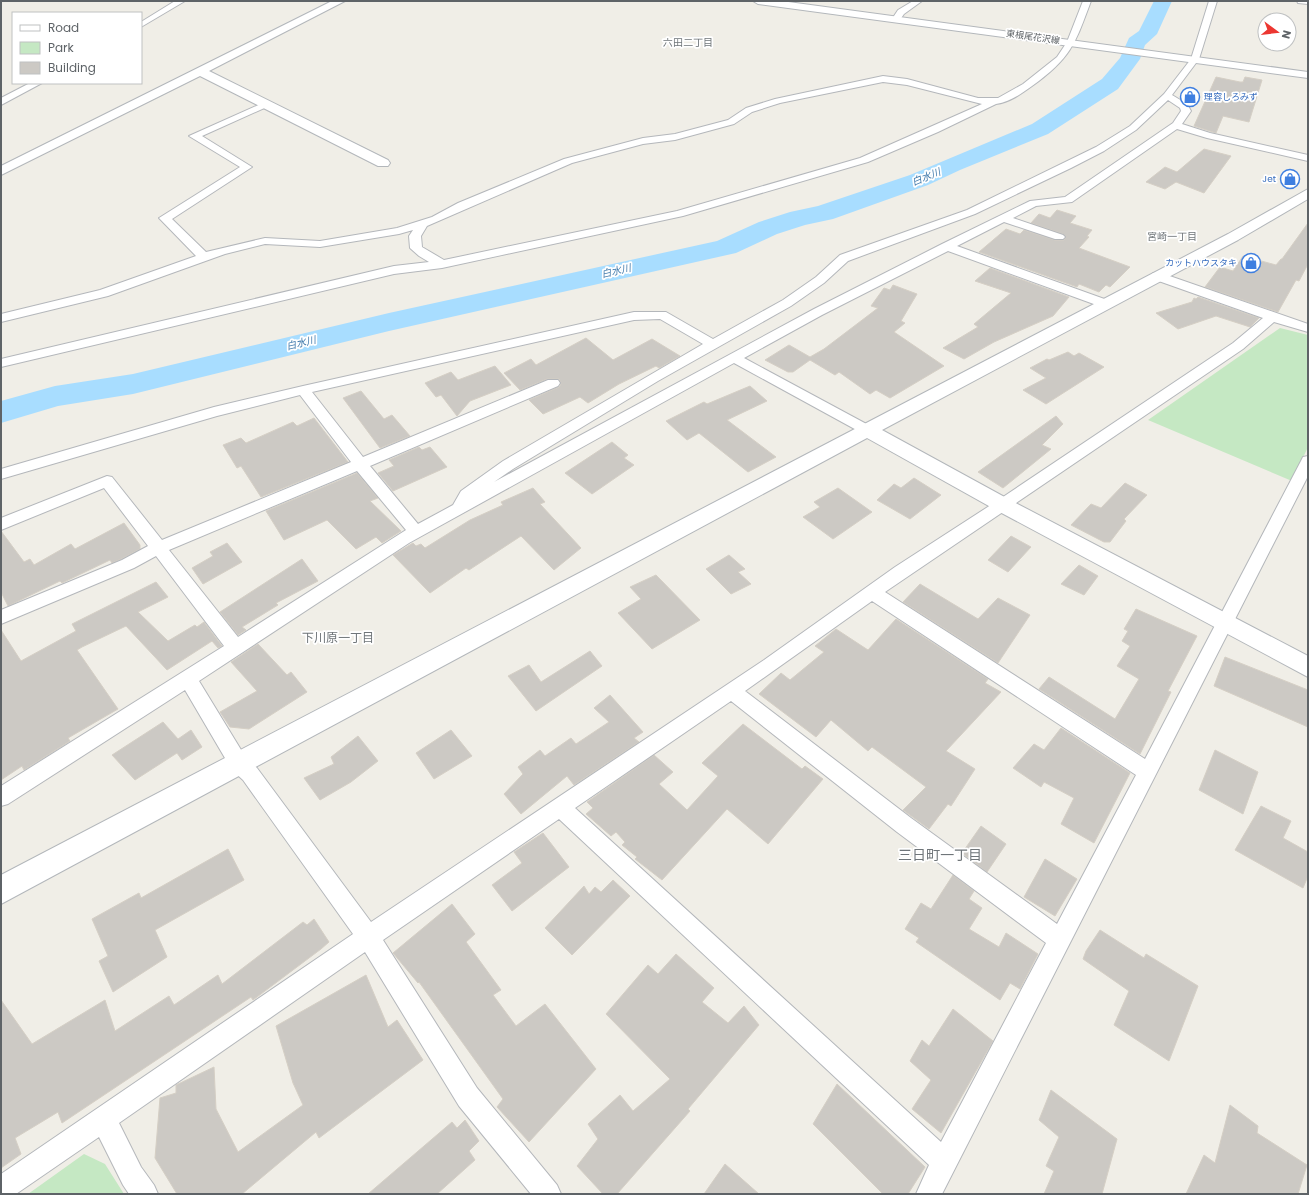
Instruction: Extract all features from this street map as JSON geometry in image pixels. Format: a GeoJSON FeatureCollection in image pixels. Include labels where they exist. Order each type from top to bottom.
{"type":"FeatureCollection","features":[{"type":"Feature","properties":{"kind":"street"},"geometry":{"type":"LineString","coordinates":[[142,24],[181,1]]}},
{"type":"Feature","properties":{"kind":"street"},"geometry":{"type":"LineString","coordinates":[[1,171],[340,1]]}},
{"type":"Feature","properties":{"kind":"street","name":"東根尾花沢線"},"geometry":{"type":"LineString","coordinates":[[758,1],[1308,75]]}},
{"type":"Feature","properties":{"kind":"street"},"geometry":{"type":"LineString","coordinates":[[896,19],[901,12],[918,1]]}},
{"type":"Feature","properties":{"kind":"street"},"geometry":{"type":"LineString","coordinates":[[1,363],[394,270],[442,264],[679,214],[864,160],[935,130],[994,102],[1003,100],[1050,68],[1063,56],[1073,43],[1087,1]]}},
{"type":"Feature","properties":{"kind":"street"},"geometry":{"type":"LineString","coordinates":[[458,509],[466,495],[508,465],[652,378],[787,303],[820,280],[844,258],[971,212],[1100,149],[1133,128],[1167,96],[1193,59],[1213,1]]}},
{"type":"Feature","properties":{"kind":"street"},"geometry":{"type":"LineString","coordinates":[[1301,1],[1308,2]]}},
{"type":"Feature","properties":{"kind":"street"},"geometry":{"type":"LineString","coordinates":[[199,71],[383,163]]}},
{"type":"Feature","properties":{"kind":"street"},"geometry":{"type":"LineString","coordinates":[[1,318],[104,293],[204,257],[265,241],[320,244],[384,234],[422,224],[462,205],[568,161],[630,144],[675,138],[731,122],[749,110],[778,101],[883,79],[899,80],[952,95],[979,101],[994,102]]}},
{"type":"Feature","properties":{"kind":"street"},"geometry":{"type":"LineString","coordinates":[[1,102],[35,84]]}},
{"type":"Feature","properties":{"kind":"street"},"geometry":{"type":"LineString","coordinates":[[1,797],[416,532],[818,312],[946,246],[1034,203],[1068,200],[1176,125],[1186,111],[1184,106],[1167,96]]}},
{"type":"Feature","properties":{"kind":"street"},"geometry":{"type":"LineString","coordinates":[[204,257],[165,218],[247,167],[194,136],[266,105]]}},
{"type":"Feature","properties":{"kind":"street"},"geometry":{"type":"LineString","coordinates":[[1176,125],[1207,135],[1308,158]]}},
{"type":"Feature","properties":{"kind":"street"},"geometry":{"type":"LineString","coordinates":[[1,890],[1239,234],[1308,193]]}},
{"type":"Feature","properties":{"kind":"street"},"geometry":{"type":"LineString","coordinates":[[1003,218],[1059,237]]}},
{"type":"Feature","properties":{"kind":"street"},"geometry":{"type":"LineString","coordinates":[[422,224],[415,236],[416,248],[442,264]]}},
{"type":"Feature","properties":{"kind":"street"},"geometry":{"type":"LineString","coordinates":[[946,246],[1106,304]]}},
{"type":"Feature","properties":{"kind":"street"},"geometry":{"type":"LineString","coordinates":[[1158,276],[1272,317],[1308,328]]}},
{"type":"Feature","properties":{"kind":"street"},"geometry":{"type":"LineString","coordinates":[[1,474],[214,412],[303,390],[634,316],[662,315],[712,344]]}},
{"type":"Feature","properties":{"kind":"street"},"geometry":{"type":"LineString","coordinates":[[1,1189],[368,937],[732,691],[872,592],[1003,506],[1238,346],[1272,317]]}},
{"type":"Feature","properties":{"kind":"street"},"geometry":{"type":"LineString","coordinates":[[734,358],[1003,506],[1308,668]]}},
{"type":"Feature","properties":{"kind":"street"},"geometry":{"type":"LineString","coordinates":[[1,617],[128,564],[158,548],[553,383]]}},
{"type":"Feature","properties":{"kind":"street"},"geometry":{"type":"LineString","coordinates":[[303,390],[360,464],[416,532]]}},
{"type":"Feature","properties":{"kind":"street"},"geometry":{"type":"LineString","coordinates":[[929,1194],[944,1162],[1148,772],[1308,461]]}},
{"type":"Feature","properties":{"kind":"street"},"geometry":{"type":"LineString","coordinates":[[1,524],[107,481],[236,648]]}},
{"type":"Feature","properties":{"kind":"street"},"geometry":{"type":"LineString","coordinates":[[872,592],[1148,772]]}},
{"type":"Feature","properties":{"kind":"street"},"geometry":{"type":"LineString","coordinates":[[188,679],[239,764],[250,774],[368,937],[468,1097],[548,1194]]}},
{"type":"Feature","properties":{"kind":"street"},"geometry":{"type":"LineString","coordinates":[[732,691],[755,711],[904,826],[1060,940]]}},
{"type":"Feature","properties":{"kind":"street"},"geometry":{"type":"LineString","coordinates":[[560,807],[944,1162]]}},
{"type":"Feature","properties":{"kind":"street"},"geometry":{"type":"LineString","coordinates":[[103,1120],[132,1176],[145,1194]]}},
{"type":"Feature","properties":{"kind":"green space"},"geometry":{"type":"Polygon","coordinates":[[[1280,328],[1308,335],[1308,447],[1292,481],[1148,420],[1280,328]]]}},
{"type":"Feature","properties":{"kind":"green space"},"geometry":{"type":"Polygon","coordinates":[[[84,1154],[105,1164],[124,1194],[28,1194],[84,1154]]]}},
{"type":"Feature","properties":{"kind":"building"},"geometry":{"type":"Polygon","coordinates":[[[1216,77],[1240,82],[1243,82],[1245,77],[1262,80],[1249,122],[1223,116],[1216,133],[1194,126],[1216,77]]]}},
{"type":"Feature","properties":{"kind":"building"},"geometry":{"type":"Polygon","coordinates":[[[1204,149],[1231,156],[1204,193],[1176,182],[1165,189],[1146,182],[1165,167],[1177,172],[1204,149]]]}},
{"type":"Feature","properties":{"kind":"building"},"geometry":{"type":"Polygon","coordinates":[[[1057,210],[1076,216],[1070,223],[1092,230],[1087,236],[1089,237],[1079,248],[1130,267],[1110,287],[1106,285],[1099,292],[1079,284],[1077,287],[979,252],[1006,229],[1020,234],[1024,230],[1055,240],[1064,240],[1066,237],[1063,234],[1031,223],[1039,214],[1050,218],[1057,210]]]}},
{"type":"Feature","properties":{"kind":"building"},"geometry":{"type":"Polygon","coordinates":[[[1308,223],[1308,264],[1299,281],[1296,280],[1278,312],[1205,287],[1220,267],[1233,271],[1243,256],[1276,265],[1308,223]]]}},
{"type":"Feature","properties":{"kind":"building"},"geometry":{"type":"Polygon","coordinates":[[[990,268],[1069,297],[1053,316],[994,342],[964,359],[943,348],[978,327],[974,324],[1011,293],[975,281],[990,268]]]}},
{"type":"Feature","properties":{"kind":"building"},"geometry":{"type":"Polygon","coordinates":[[[893,285],[917,294],[901,321],[905,323],[894,332],[944,366],[890,398],[876,390],[870,394],[839,372],[835,375],[810,360],[793,372],[788,372],[765,360],[789,345],[810,357],[824,349],[878,308],[871,306],[884,288],[890,290],[893,285]]]}},
{"type":"Feature","properties":{"kind":"building"},"geometry":{"type":"Polygon","coordinates":[[[1198,297],[1259,318],[1250,327],[1216,316],[1178,329],[1156,313],[1192,302],[1194,298],[1196,299],[1198,297]]]}},
{"type":"Feature","properties":{"kind":"building"},"geometry":{"type":"Polygon","coordinates":[[[586,338],[613,360],[652,339],[680,356],[659,368],[656,366],[619,384],[588,403],[580,397],[543,414],[529,400],[559,387],[561,384],[559,379],[547,379],[520,390],[504,373],[531,359],[536,365],[586,338]]]}},
{"type":"Feature","properties":{"kind":"building"},"geometry":{"type":"Polygon","coordinates":[[[1068,352],[1074,356],[1079,353],[1104,367],[1046,404],[1023,390],[1046,378],[1030,368],[1047,359],[1049,360],[1068,352]]]}},
{"type":"Feature","properties":{"kind":"building"},"geometry":{"type":"Polygon","coordinates":[[[495,366],[511,385],[470,401],[457,416],[441,395],[436,397],[425,383],[451,372],[458,380],[495,366]]]}},
{"type":"Feature","properties":{"kind":"building"},"geometry":{"type":"Polygon","coordinates":[[[750,386],[767,401],[727,420],[776,457],[748,472],[699,433],[687,440],[666,421],[704,402],[707,404],[750,386]]]}},
{"type":"Feature","properties":{"kind":"building"},"geometry":{"type":"Polygon","coordinates":[[[361,391],[384,419],[392,415],[410,436],[380,448],[343,398],[361,391]]]}},
{"type":"Feature","properties":{"kind":"building"},"geometry":{"type":"Polygon","coordinates":[[[1056,416],[1063,424],[1042,445],[1051,449],[1003,488],[978,472],[1056,416]]]}},
{"type":"Feature","properties":{"kind":"building"},"geometry":{"type":"Polygon","coordinates":[[[314,418],[348,462],[261,497],[241,466],[237,468],[223,445],[241,438],[246,443],[293,422],[297,426],[314,418]]]}},
{"type":"Feature","properties":{"kind":"building"},"geometry":{"type":"Polygon","coordinates":[[[612,442],[628,455],[624,458],[634,465],[592,494],[565,473],[612,442]]]}},
{"type":"Feature","properties":{"kind":"building"},"geometry":{"type":"Polygon","coordinates":[[[419,447],[422,450],[430,447],[447,467],[393,491],[378,473],[394,466],[389,460],[419,447]]]}},
{"type":"Feature","properties":{"kind":"building"},"geometry":{"type":"Polygon","coordinates":[[[357,473],[378,498],[370,501],[401,531],[382,543],[376,537],[356,549],[327,520],[284,540],[266,511],[357,473]]]}},
{"type":"Feature","properties":{"kind":"building"},"geometry":{"type":"Polygon","coordinates":[[[914,478],[941,495],[910,519],[877,500],[894,484],[901,488],[914,478]]]}},
{"type":"Feature","properties":{"kind":"building"},"geometry":{"type":"Polygon","coordinates":[[[1125,483],[1147,495],[1124,519],[1126,521],[1110,542],[1104,542],[1071,525],[1091,504],[1101,508],[1125,483]]]}},
{"type":"Feature","properties":{"kind":"building"},"geometry":{"type":"Polygon","coordinates":[[[533,488],[545,502],[540,504],[581,548],[554,570],[521,536],[469,570],[466,568],[430,593],[393,555],[413,543],[416,546],[421,544],[425,548],[470,520],[503,505],[501,502],[533,488]]]}},
{"type":"Feature","properties":{"kind":"building"},"geometry":{"type":"Polygon","coordinates":[[[838,488],[872,512],[833,539],[803,517],[820,507],[814,502],[838,488]]]}},
{"type":"Feature","properties":{"kind":"building"},"geometry":{"type":"Polygon","coordinates":[[[124,523],[140,545],[140,549],[112,563],[110,560],[62,583],[60,581],[8,606],[1,592],[1,531],[24,562],[30,559],[34,565],[71,544],[75,549],[124,523]]]}},
{"type":"Feature","properties":{"kind":"building"},"geometry":{"type":"Polygon","coordinates":[[[1011,536],[1031,547],[1008,572],[988,560],[1011,536]]]}},
{"type":"Feature","properties":{"kind":"building"},"geometry":{"type":"Polygon","coordinates":[[[227,543],[242,562],[203,584],[192,568],[213,556],[210,552],[227,543]]]}},
{"type":"Feature","properties":{"kind":"building"},"geometry":{"type":"Polygon","coordinates":[[[729,555],[745,569],[738,572],[751,584],[731,594],[706,569],[729,555]]]}},
{"type":"Feature","properties":{"kind":"building"},"geometry":{"type":"Polygon","coordinates":[[[302,559],[318,581],[276,603],[278,605],[242,627],[246,630],[238,635],[220,612],[302,559]]]}},
{"type":"Feature","properties":{"kind":"building"},"geometry":{"type":"Polygon","coordinates":[[[1079,565],[1098,576],[1084,595],[1061,584],[1079,565]]]}},
{"type":"Feature","properties":{"kind":"building"},"geometry":{"type":"Polygon","coordinates":[[[656,575],[700,620],[652,649],[618,613],[641,599],[630,587],[656,575]]]}},
{"type":"Feature","properties":{"kind":"building"},"geometry":{"type":"Polygon","coordinates":[[[156,582],[168,597],[138,612],[168,641],[195,625],[197,627],[204,622],[222,646],[218,648],[212,641],[167,670],[126,626],[77,650],[118,709],[68,738],[70,741],[24,770],[22,766],[1,780],[1,630],[21,661],[76,631],[72,624],[156,582]]]}},
{"type":"Feature","properties":{"kind":"building"},"geometry":{"type":"Polygon","coordinates":[[[920,584],[978,619],[998,598],[1030,615],[998,663],[903,602],[920,584]]]}},
{"type":"Feature","properties":{"kind":"building"},"geometry":{"type":"Polygon","coordinates":[[[1136,609],[1197,636],[1168,691],[1171,692],[1140,754],[1039,689],[1049,677],[1115,719],[1139,679],[1117,666],[1130,646],[1122,641],[1128,631],[1124,629],[1136,609]]]}},
{"type":"Feature","properties":{"kind":"building"},"geometry":{"type":"Polygon","coordinates":[[[896,619],[988,679],[985,683],[1001,692],[946,751],[975,769],[951,806],[948,804],[929,829],[903,810],[926,787],[872,747],[868,751],[831,720],[816,737],[759,694],[781,673],[790,680],[824,652],[815,646],[836,629],[868,650],[896,619]]]}},
{"type":"Feature","properties":{"kind":"building"},"geometry":{"type":"Polygon","coordinates":[[[258,644],[287,675],[291,672],[307,692],[249,729],[230,727],[220,712],[257,691],[231,662],[258,644]]]}},
{"type":"Feature","properties":{"kind":"building"},"geometry":{"type":"Polygon","coordinates":[[[590,651],[602,666],[536,711],[508,676],[529,665],[541,682],[590,651]]]}},
{"type":"Feature","properties":{"kind":"building"},"geometry":{"type":"Polygon","coordinates":[[[1225,657],[1308,690],[1308,727],[1214,686],[1225,657]]]}},
{"type":"Feature","properties":{"kind":"building"},"geometry":{"type":"Polygon","coordinates":[[[610,695],[643,732],[634,738],[639,742],[574,785],[567,776],[521,814],[504,794],[523,774],[518,767],[540,750],[545,756],[571,738],[576,744],[609,722],[594,708],[610,695]]]}},
{"type":"Feature","properties":{"kind":"building"},"geometry":{"type":"Polygon","coordinates":[[[163,722],[178,739],[191,730],[202,747],[182,760],[177,753],[135,780],[112,755],[163,722]]]}},
{"type":"Feature","properties":{"kind":"building"},"geometry":{"type":"Polygon","coordinates":[[[743,724],[802,769],[805,766],[823,779],[768,844],[727,809],[662,880],[635,859],[637,857],[622,845],[625,842],[616,832],[611,836],[586,814],[593,808],[587,802],[654,755],[673,772],[659,784],[687,810],[718,776],[702,763],[743,724]]]}},
{"type":"Feature","properties":{"kind":"building"},"geometry":{"type":"Polygon","coordinates":[[[1061,728],[1130,773],[1094,843],[1061,824],[1074,798],[1044,782],[1041,787],[1013,768],[1034,744],[1044,750],[1061,728]]]}},
{"type":"Feature","properties":{"kind":"building"},"geometry":{"type":"Polygon","coordinates":[[[451,730],[472,756],[434,779],[416,753],[451,730]]]}},
{"type":"Feature","properties":{"kind":"building"},"geometry":{"type":"Polygon","coordinates":[[[358,736],[378,761],[351,782],[320,800],[304,778],[334,764],[331,757],[358,736]]]}},
{"type":"Feature","properties":{"kind":"building"},"geometry":{"type":"Polygon","coordinates":[[[1215,750],[1258,772],[1243,814],[1199,790],[1215,750]]]}},
{"type":"Feature","properties":{"kind":"building"},"geometry":{"type":"Polygon","coordinates":[[[1261,806],[1291,821],[1283,838],[1308,852],[1308,876],[1303,888],[1235,850],[1261,806]]]}},
{"type":"Feature","properties":{"kind":"building"},"geometry":{"type":"Polygon","coordinates":[[[981,826],[1006,844],[987,872],[962,853],[981,826]]]}},
{"type":"Feature","properties":{"kind":"building"},"geometry":{"type":"Polygon","coordinates":[[[543,833],[569,867],[512,911],[492,885],[522,863],[514,852],[543,833]]]}},
{"type":"Feature","properties":{"kind":"building"},"geometry":{"type":"Polygon","coordinates":[[[228,849],[244,880],[155,930],[167,957],[113,992],[99,961],[108,956],[92,919],[139,893],[141,898],[228,849]]]}},
{"type":"Feature","properties":{"kind":"building"},"geometry":{"type":"Polygon","coordinates":[[[1045,859],[1077,879],[1055,916],[1024,897],[1045,859]]]}},
{"type":"Feature","properties":{"kind":"building"},"geometry":{"type":"Polygon","coordinates":[[[953,875],[974,891],[969,899],[982,908],[969,929],[999,947],[1006,933],[1038,954],[1020,989],[1010,983],[1000,1000],[916,942],[919,938],[905,929],[921,903],[931,909],[953,875]]]}},
{"type":"Feature","properties":{"kind":"building"},"geometry":{"type":"Polygon","coordinates":[[[613,880],[630,896],[572,955],[545,928],[584,886],[589,894],[595,887],[601,892],[613,880]]]}},
{"type":"Feature","properties":{"kind":"building"},"geometry":{"type":"Polygon","coordinates":[[[452,904],[475,934],[466,942],[501,990],[493,995],[516,1026],[545,1004],[596,1069],[529,1142],[497,1107],[503,1099],[419,982],[418,983],[393,953],[452,904]]]}},
{"type":"Feature","properties":{"kind":"building"},"geometry":{"type":"Polygon","coordinates":[[[314,919],[329,942],[321,949],[253,1000],[251,997],[62,1123],[58,1112],[15,1138],[21,1154],[1,1168],[1,1000],[32,1044],[105,1000],[115,1031],[169,996],[174,1005],[218,975],[222,984],[303,922],[307,925],[314,919]]]}},
{"type":"Feature","properties":{"kind":"building"},"geometry":{"type":"Polygon","coordinates":[[[1100,930],[1144,958],[1146,954],[1198,986],[1169,1061],[1114,1025],[1129,991],[1083,959],[1086,951],[1100,930]]]}},
{"type":"Feature","properties":{"kind":"building"},"geometry":{"type":"Polygon","coordinates":[[[676,954],[714,988],[702,1002],[728,1023],[744,1006],[759,1025],[688,1109],[690,1111],[617,1194],[603,1194],[577,1166],[598,1139],[588,1124],[620,1095],[633,1111],[670,1079],[606,1014],[648,965],[658,974],[676,954]]]}},
{"type":"Feature","properties":{"kind":"building"},"geometry":{"type":"Polygon","coordinates":[[[366,975],[388,1027],[397,1020],[423,1060],[319,1138],[316,1132],[242,1194],[177,1194],[155,1158],[160,1098],[176,1093],[176,1085],[214,1067],[216,1109],[238,1152],[303,1105],[293,1083],[276,1026],[366,975]]]}},
{"type":"Feature","properties":{"kind":"building"},"geometry":{"type":"Polygon","coordinates":[[[953,1009],[993,1041],[941,1133],[912,1109],[931,1080],[910,1061],[922,1040],[929,1046],[953,1009]]]}},
{"type":"Feature","properties":{"kind":"building"},"geometry":{"type":"Polygon","coordinates":[[[837,1084],[925,1167],[908,1194],[883,1194],[813,1124],[837,1084]]]}},
{"type":"Feature","properties":{"kind":"building"},"geometry":{"type":"Polygon","coordinates":[[[1051,1090],[1117,1139],[1102,1194],[1044,1194],[1054,1171],[1046,1166],[1059,1137],[1039,1120],[1051,1090]]]}},
{"type":"Feature","properties":{"kind":"building"},"geometry":{"type":"Polygon","coordinates":[[[1230,1105],[1258,1126],[1257,1133],[1307,1165],[1298,1194],[1186,1194],[1204,1155],[1215,1163],[1230,1105]]]}},
{"type":"Feature","properties":{"kind":"building"},"geometry":{"type":"Polygon","coordinates":[[[465,1120],[479,1141],[469,1151],[475,1160],[437,1194],[368,1194],[452,1122],[457,1128],[465,1120]]]}},
{"type":"Feature","properties":{"kind":"building"},"geometry":{"type":"Polygon","coordinates":[[[725,1164],[759,1194],[704,1194],[725,1164]]]}},
{"type":"Feature","properties":{"kind":"waterway","name":"白水川"},"geometry":{"type":"LineString","coordinates":[[1,412],[55,396],[133,384],[389,322],[726,247],[768,228],[799,218],[824,213],[919,180],[951,165],[1040,129],[1110,84],[1130,59],[1136,42],[1147,34],[1163,1]]}},
{"type":"Feature","properties":{"kind":"place","name":"理容しろみず"},"geometry":{"type":"Point","coordinates":[1190,97]}},
{"type":"Feature","properties":{"kind":"place","name":"Jet"},"geometry":{"type":"Point","coordinates":[1290,179]}},
{"type":"Feature","properties":{"kind":"place","name":"カットハウスタキ"},"geometry":{"type":"Point","coordinates":[1251,263]}},
{"type":"Feature","properties":{"kind":"district","name":"六田二丁目"},"geometry":{"type":"Point","coordinates":[688,42]}},
{"type":"Feature","properties":{"kind":"district","name":"宮崎一丁目"},"geometry":{"type":"Point","coordinates":[1172,236]}},
{"type":"Feature","properties":{"kind":"district","name":"下川原一丁目"},"geometry":{"type":"Point","coordinates":[338,637]}},
{"type":"Feature","properties":{"kind":"district","name":"三日町一丁目"},"geometry":{"type":"Point","coordinates":[940,855]}}]}
